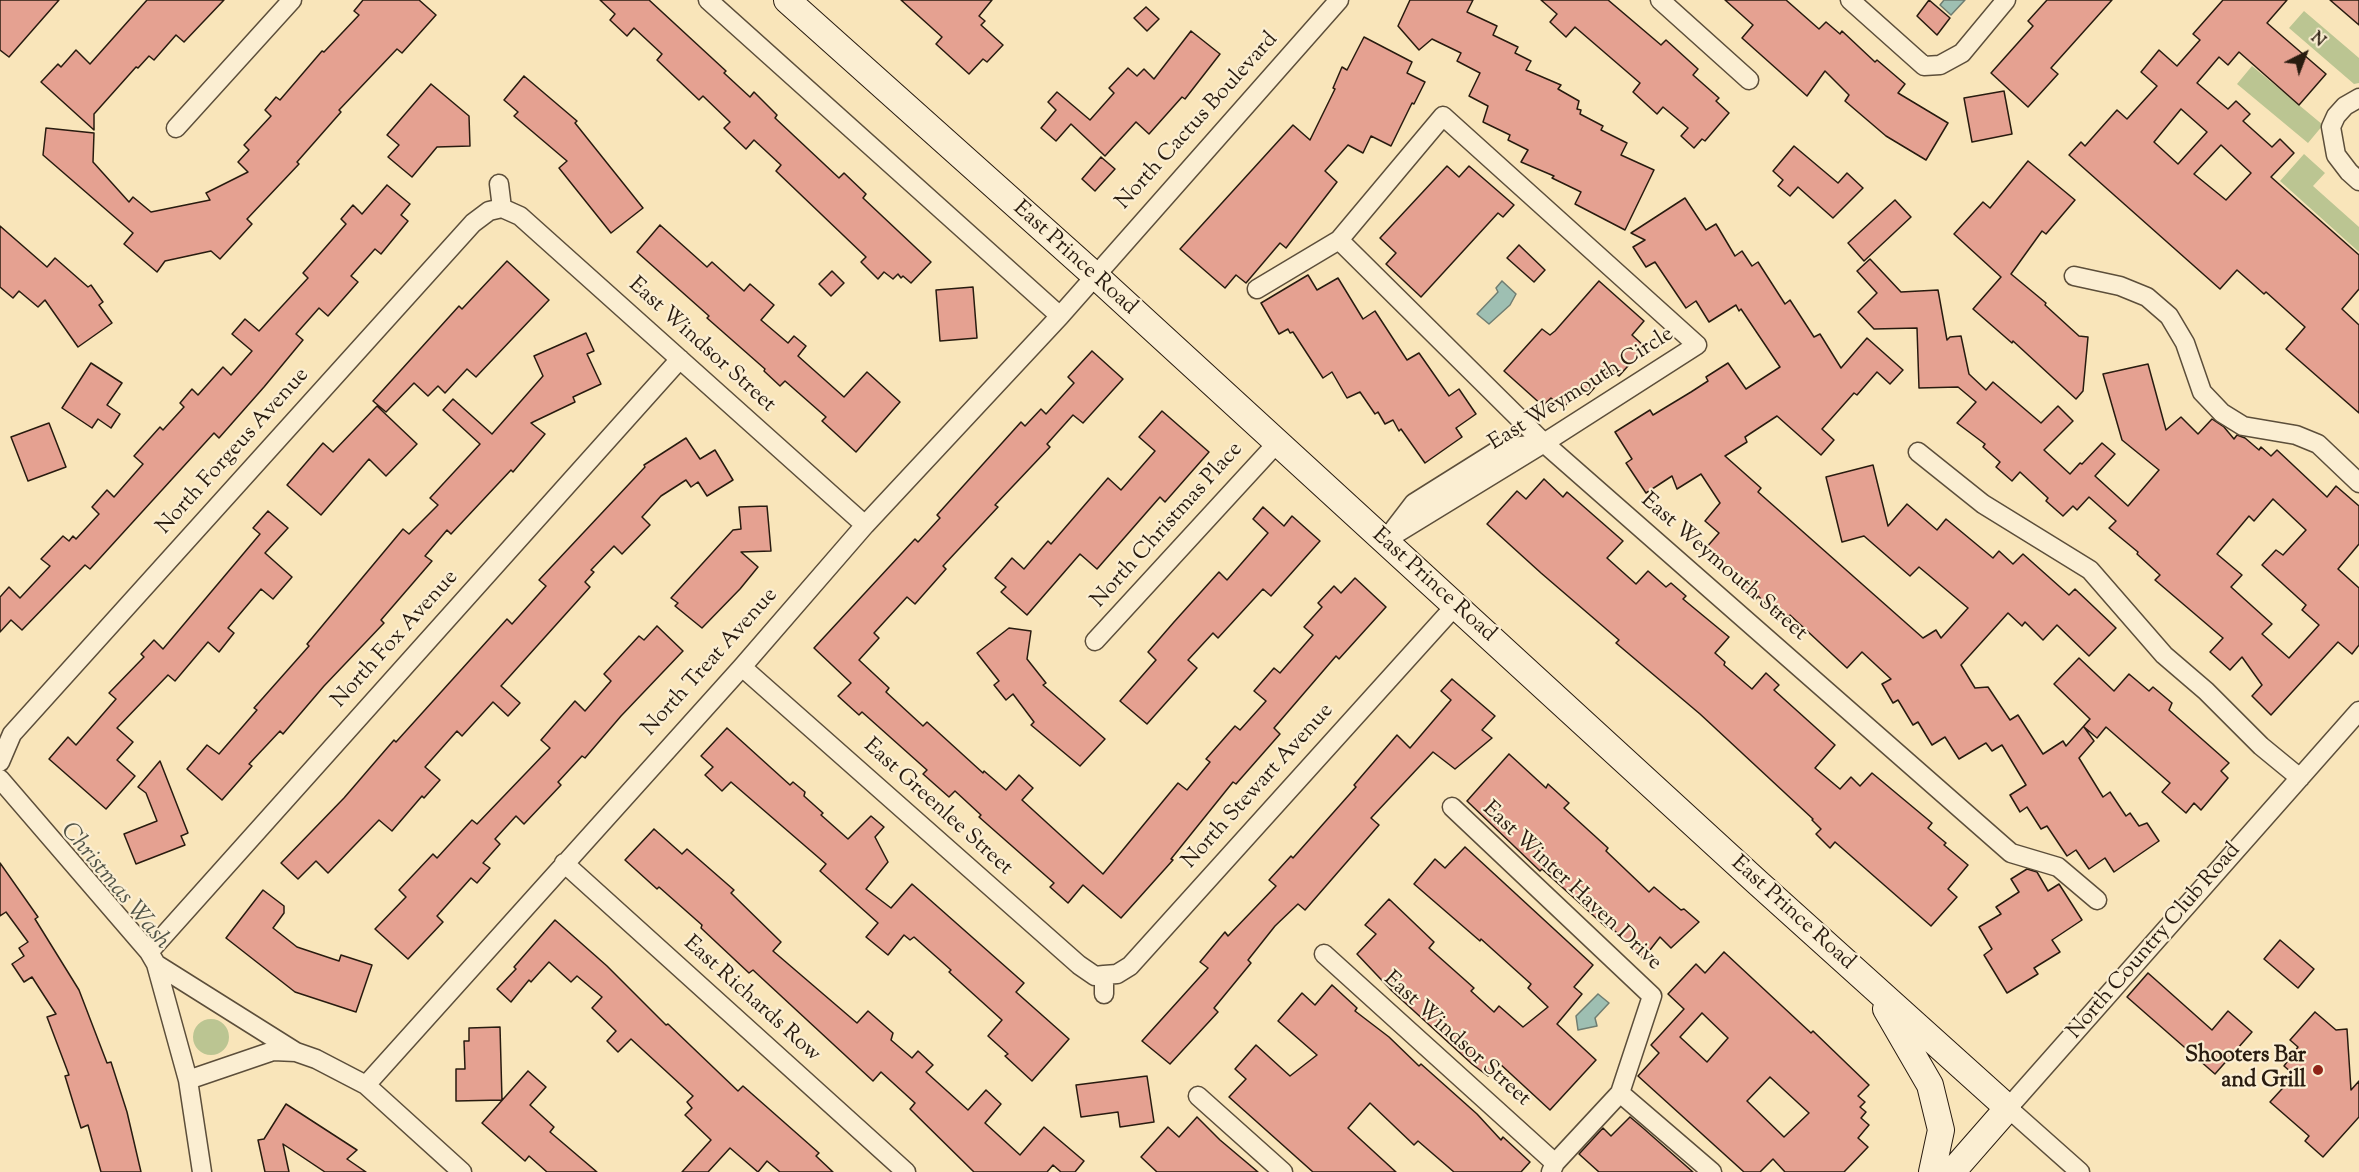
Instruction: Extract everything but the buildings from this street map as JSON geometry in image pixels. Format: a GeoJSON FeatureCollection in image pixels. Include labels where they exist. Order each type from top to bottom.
{"type":"FeatureCollection","features":[{"type":"Feature","properties":{"kind":"main road","name":"East Prince Road"},"geometry":{"type":"LineString","coordinates":[[787,0],[1094,276],[2008,1108]]}},
{"type":"Feature","properties":{"kind":"main road"},"geometry":{"type":"LineString","coordinates":[[1874,988],[1930,1085],[1941,1130],[1932,1172]]}},
{"type":"Feature","properties":{"kind":"main road","name":"North Country Club Road"},"geometry":{"type":"LineString","coordinates":[[1952,1172],[2008,1108]]}},
{"type":"Feature","properties":{"kind":"street"},"geometry":{"type":"LineString","coordinates":[[176,128],[292,0]]}},
{"type":"Feature","properties":{"kind":"street"},"geometry":{"type":"LineString","coordinates":[[708,0],[1060,316]]}},
{"type":"Feature","properties":{"kind":"street","name":"North Cactus Boulevard"},"geometry":{"type":"LineString","coordinates":[[1094,276],[1339,0]]}},
{"type":"Feature","properties":{"kind":"street"},"geometry":{"type":"LineString","coordinates":[[1850,0],[1924,66],[1940,65],[1962,53],[2006,0]]}},
{"type":"Feature","properties":{"kind":"street"},"geometry":{"type":"LineString","coordinates":[[1669,3],[1749,80]]}},
{"type":"Feature","properties":{"kind":"street"},"geometry":{"type":"LineString","coordinates":[[2359,98],[2345,106],[2336,116],[2331,127],[2331,139],[2336,154],[2359,181]]}},
{"type":"Feature","properties":{"kind":"street","name":"East Weymouth Circle"},"geometry":{"type":"LineString","coordinates":[[1339,240],[1443,116],[1697,345],[1544,443]]}},
{"type":"Feature","properties":{"kind":"street"},"geometry":{"type":"LineString","coordinates":[[499,184],[502,208]]}},
{"type":"Feature","properties":{"kind":"street","name":"East Windsor Street"},"geometry":{"type":"LineString","coordinates":[[502,208],[520,216],[865,525]]}},
{"type":"Feature","properties":{"kind":"street","name":"North Forgeus Avenue"},"geometry":{"type":"LineString","coordinates":[[0,762],[12,734],[473,223],[489,211],[502,208]]}},
{"type":"Feature","properties":{"kind":"street"},"geometry":{"type":"LineString","coordinates":[[1257,289],[1339,240]]}},
{"type":"Feature","properties":{"kind":"street","name":"East Weymouth Street"},"geometry":{"type":"LineString","coordinates":[[1339,240],[1544,443],[2011,852],[2058,867],[2097,900]]}},
{"type":"Feature","properties":{"kind":"street","name":"North Treat Avenue"},"geometry":{"type":"LineString","coordinates":[[366,1085],[742,667],[865,525],[1060,316],[1094,276]]}},
{"type":"Feature","properties":{"kind":"street"},"geometry":{"type":"LineString","coordinates":[[2074,276],[2120,286],[2147,297],[2169,316],[2185,343],[2202,392],[2222,413],[2243,426],[2296,435],[2319,444],[2359,483]]}},
{"type":"Feature","properties":{"kind":"street","name":"North Fox Avenue"},"geometry":{"type":"LineString","coordinates":[[152,958],[680,359]]}},
{"type":"Feature","properties":{"kind":"street","name":"North Christmas Place"},"geometry":{"type":"LineString","coordinates":[[1095,641],[1276,443]]}},
{"type":"Feature","properties":{"kind":"street"},"geometry":{"type":"LineString","coordinates":[[1384,541],[1414,503],[1500,449],[1544,443]]}},
{"type":"Feature","properties":{"kind":"street"},"geometry":{"type":"LineString","coordinates":[[1918,452],[1983,504],[2090,570],[2164,655],[2206,691],[2261,746],[2300,778]]}},
{"type":"Feature","properties":{"kind":"street","name":"North Stewart Avenue"},"geometry":{"type":"LineString","coordinates":[[1104,984],[1130,966],[1455,606]]}},
{"type":"Feature","properties":{"kind":"street","name":"East Greenlee Street"},"geometry":{"type":"LineString","coordinates":[[742,667],[1078,965],[1095,975],[1104,984]]}},
{"type":"Feature","properties":{"kind":"street","name":"North Country Club Road"},"geometry":{"type":"LineString","coordinates":[[2008,1108],[2359,711]]}},
{"type":"Feature","properties":{"kind":"street"},"geometry":{"type":"LineString","coordinates":[[0,778],[152,958],[296,1052],[316,1059],[366,1085],[462,1172]]}},
{"type":"Feature","properties":{"kind":"street","name":"East Winter Haven Drive"},"geometry":{"type":"LineString","coordinates":[[1452,807],[1652,996],[1620,1093]]}},
{"type":"Feature","properties":{"kind":"street","name":"East Richards Row"},"geometry":{"type":"LineString","coordinates":[[564,863],[906,1172]]}},
{"type":"Feature","properties":{"kind":"street","name":"East Windsor Street"},"geometry":{"type":"LineString","coordinates":[[1324,954],[1553,1167]]}},
{"type":"Feature","properties":{"kind":"street"},"geometry":{"type":"LineString","coordinates":[[152,958],[188,1080],[202,1172]]}},
{"type":"Feature","properties":{"kind":"street"},"geometry":{"type":"LineString","coordinates":[[188,1080],[267,1053],[296,1052]]}},
{"type":"Feature","properties":{"kind":"street"},"geometry":{"type":"LineString","coordinates":[[1553,1167],[1620,1093],[1712,1172]]}},
{"type":"Feature","properties":{"kind":"street"},"geometry":{"type":"LineString","coordinates":[[1198,1096],[1283,1172]]}},
{"type":"Feature","properties":{"kind":"street","name":"East Prince Road"},"geometry":{"type":"LineString","coordinates":[[2008,1108],[2080,1172]]}},
{"type":"Feature","properties":{"kind":"green space"},"geometry":{"type":"Polygon","coordinates":[[[2304,11],[2359,58],[2359,83],[2354,84],[2289,28],[2304,11]]]}},
{"type":"Feature","properties":{"kind":"green space"},"geometry":{"type":"Polygon","coordinates":[[[2252,66],[2323,125],[2308,143],[2237,84],[2252,66]]]}},
{"type":"Feature","properties":{"kind":"green space"},"geometry":{"type":"Polygon","coordinates":[[[2304,154],[2325,173],[2313,186],[2359,227],[2359,252],[2280,181],[2304,154]]]}},
{"type":"Feature","properties":{"kind":"green space"},"geometry":{"type":"Polygon","coordinates":[[[211,1019],[223,1025],[229,1037],[223,1049],[211,1055],[199,1049],[193,1037],[199,1025],[211,1019]]]}},
{"type":"Feature","properties":{"kind":"shaded area"},"geometry":{"type":"Polygon","coordinates":[[[1944,0],[1965,0],[1951,15],[1940,5],[1944,0]]]}},
{"type":"Feature","properties":{"kind":"shaded area"},"geometry":{"type":"Polygon","coordinates":[[[1502,281],[1516,294],[1510,305],[1489,324],[1477,314],[1498,292],[1496,288],[1502,281]]]}},
{"type":"Feature","properties":{"kind":"shaded area"},"geometry":{"type":"Polygon","coordinates":[[[1598,994],[1609,1003],[1595,1018],[1597,1026],[1578,1030],[1576,1016],[1598,994]]]}},
{"type":"Feature","properties":{"kind":"place","name":"Shooters Bar and Grill"},"geometry":{"type":"Point","coordinates":[2318,1070]}},
{"type":"Feature","properties":{"kind":"water label","name":"Christmas Wash"},"geometry":{"type":"Point","coordinates":[114,887]}}]}
